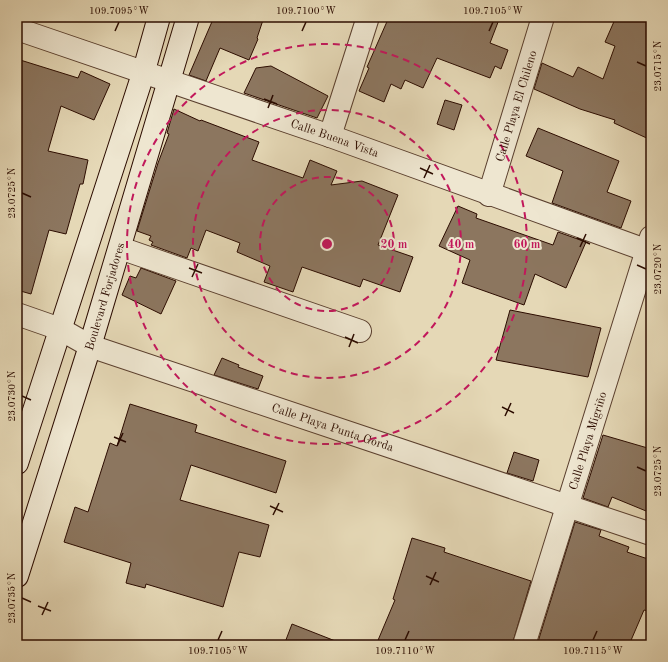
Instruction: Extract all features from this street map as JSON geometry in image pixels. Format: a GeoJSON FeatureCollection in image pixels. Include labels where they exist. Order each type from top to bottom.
{"type":"FeatureCollection","features":[{"type":"Feature","properties":{"kind":"street"},"geometry":{"type":"LineString","coordinates":[[17,463],[143,74],[159,17]]}},
{"type":"Feature","properties":{"kind":"street","name":"Boulevard Forjadores"},"geometry":{"type":"LineString","coordinates":[[17,576],[120,248],[188,17]]}},
{"type":"Feature","properties":{"kind":"street"},"geometry":{"type":"LineString","coordinates":[[330,136],[368,17]]}},
{"type":"Feature","properties":{"kind":"street","name":"Calle Playa El Chileno"},"geometry":{"type":"LineString","coordinates":[[489,195],[543,17]]}},
{"type":"Feature","properties":{"kind":"street","name":"Calle Buena Vista"},"geometry":{"type":"LineString","coordinates":[[17,29],[143,74],[330,136],[489,195],[650,246]]}},
{"type":"Feature","properties":{"kind":"street","name":"Calle Playa Migriño"},"geometry":{"type":"LineString","coordinates":[[524,645],[650,246]]}},
{"type":"Feature","properties":{"kind":"street"},"geometry":{"type":"LineString","coordinates":[[120,248],[360,330]]}},
{"type":"Feature","properties":{"kind":"street","name":"Calle Playa Punta Gorda"},"geometry":{"type":"LineString","coordinates":[[17,314],[60,329],[90,346],[651,534]]}},
{"type":"Feature","properties":{"kind":"building"},"geometry":{"type":"Polygon","coordinates":[[[214,17],[264,17],[257,38],[258,39],[249,60],[220,48],[206,81],[189,75],[214,17]]]}},
{"type":"Feature","properties":{"kind":"building"},"geometry":{"type":"Polygon","coordinates":[[[389,17],[500,17],[490,43],[508,50],[501,69],[495,66],[490,78],[437,58],[423,88],[405,80],[401,89],[391,84],[384,102],[359,91],[369,68],[367,67],[389,17]]]}},
{"type":"Feature","properties":{"kind":"building"},"geometry":{"type":"Polygon","coordinates":[[[616,17],[651,17],[651,140],[614,123],[615,120],[580,109],[534,89],[542,63],[573,77],[578,67],[603,79],[615,46],[605,42],[616,17]]]}},
{"type":"Feature","properties":{"kind":"building"},"geometry":{"type":"Polygon","coordinates":[[[17,59],[78,78],[81,71],[110,84],[94,120],[61,106],[48,151],[88,160],[83,184],[80,184],[66,234],[49,230],[31,294],[17,290],[17,59]]]}},
{"type":"Feature","properties":{"kind":"building"},"geometry":{"type":"Polygon","coordinates":[[[271,66],[328,96],[317,118],[244,93],[256,68],[271,66]]]}},
{"type":"Feature","properties":{"kind":"building"},"geometry":{"type":"Polygon","coordinates":[[[445,100],[462,105],[454,130],[437,124],[445,100]]]}},
{"type":"Feature","properties":{"kind":"building"},"geometry":{"type":"Polygon","coordinates":[[[174,109],[200,121],[201,120],[259,142],[252,160],[303,178],[310,160],[337,171],[331,185],[362,181],[398,195],[378,245],[413,257],[400,292],[363,279],[360,287],[302,267],[293,292],[264,282],[270,266],[237,252],[240,243],[206,230],[198,251],[191,248],[187,258],[151,245],[153,242],[149,240],[151,236],[137,231],[158,163],[169,134],[167,133],[174,109]]]}},
{"type":"Feature","properties":{"kind":"building"},"geometry":{"type":"Polygon","coordinates":[[[538,128],[619,161],[607,192],[631,201],[621,228],[552,203],[563,171],[526,156],[538,128]]]}},
{"type":"Feature","properties":{"kind":"building"},"geometry":{"type":"Polygon","coordinates":[[[458,206],[477,214],[476,218],[553,245],[558,232],[586,242],[566,288],[535,274],[524,305],[462,283],[470,260],[439,246],[458,206]]]}},
{"type":"Feature","properties":{"kind":"building"},"geometry":{"type":"Polygon","coordinates":[[[141,268],[176,281],[161,314],[122,295],[130,276],[136,278],[141,268]]]}},
{"type":"Feature","properties":{"kind":"building"},"geometry":{"type":"Polygon","coordinates":[[[510,310],[601,328],[588,377],[496,360],[510,310]]]}},
{"type":"Feature","properties":{"kind":"building"},"geometry":{"type":"Polygon","coordinates":[[[222,358],[239,365],[238,367],[263,376],[258,389],[214,375],[222,358]]]}},
{"type":"Feature","properties":{"kind":"building"},"geometry":{"type":"Polygon","coordinates":[[[130,404],[197,425],[195,432],[286,461],[276,493],[191,465],[180,500],[269,525],[260,557],[239,552],[223,607],[146,584],[145,588],[126,583],[131,563],[64,542],[75,507],[88,512],[110,443],[117,446],[130,404]]]}},
{"type":"Feature","properties":{"kind":"building"},"geometry":{"type":"Polygon","coordinates":[[[603,435],[651,449],[651,513],[612,497],[608,507],[583,498],[603,435]]]}},
{"type":"Feature","properties":{"kind":"building"},"geometry":{"type":"Polygon","coordinates":[[[514,452],[539,460],[533,481],[507,473],[514,452]]]}},
{"type":"Feature","properties":{"kind":"building"},"geometry":{"type":"Polygon","coordinates":[[[575,522],[601,530],[599,536],[629,547],[627,552],[651,560],[651,612],[644,610],[629,645],[537,645],[575,522]]]}},
{"type":"Feature","properties":{"kind":"building"},"geometry":{"type":"Polygon","coordinates":[[[412,538],[445,548],[444,552],[531,581],[512,645],[376,645],[395,600],[393,599],[412,538]]]}},
{"type":"Feature","properties":{"kind":"building"},"geometry":{"type":"Polygon","coordinates":[[[292,624],[343,644],[343,645],[284,645],[292,624]]]}}]}
